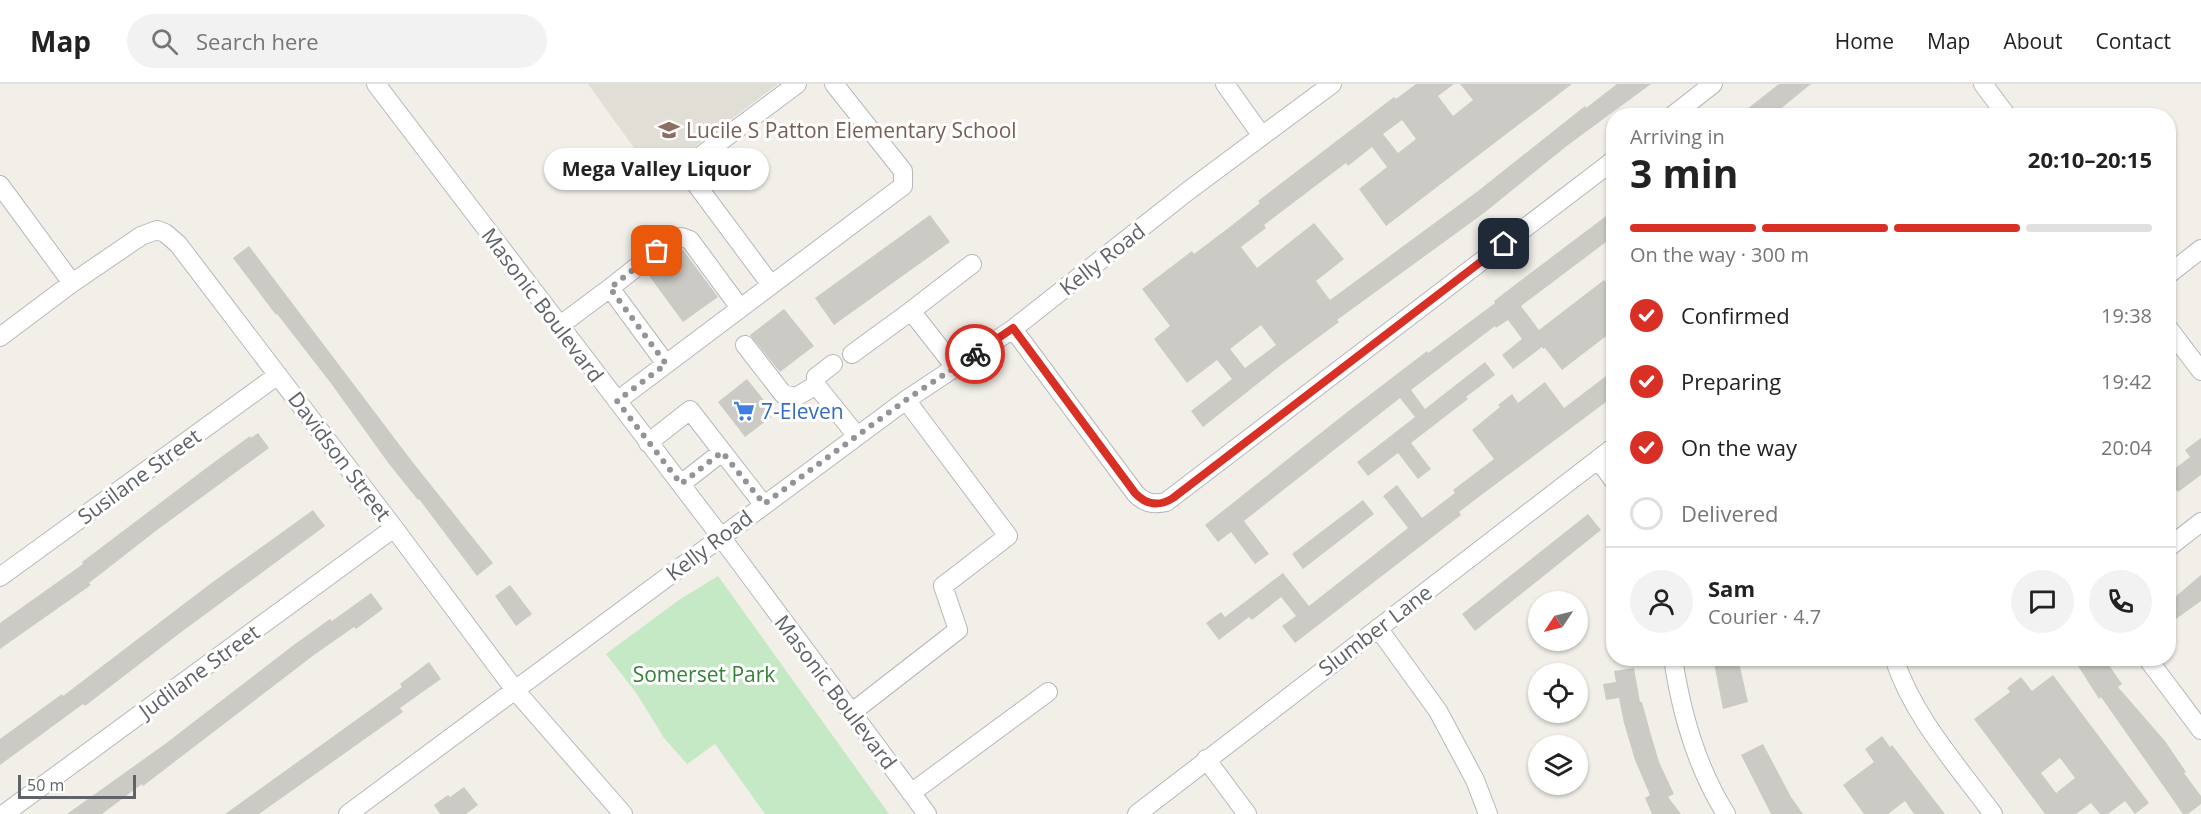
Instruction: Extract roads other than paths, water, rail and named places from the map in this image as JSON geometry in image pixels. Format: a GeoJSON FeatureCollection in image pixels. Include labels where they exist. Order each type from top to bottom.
{"type":"FeatureCollection","features":[{"type":"Feature","properties":{"kind":"street","name":"Masonic Boulevard"},"geometry":{"type":"LineString","coordinates":[[376,84],[681,484],[927,814]]}},
{"type":"Feature","properties":{"kind":"street"},"geometry":{"type":"LineString","coordinates":[[771,285],[690,176],[694,161],[797,84]]}},
{"type":"Feature","properties":{"kind":"street"},"geometry":{"type":"LineString","coordinates":[[617,401],[903,186],[903,171],[834,84]]}},
{"type":"Feature","properties":{"kind":"street"},"geometry":{"type":"LineString","coordinates":[[1225,84],[1262,136]]}},
{"type":"Feature","properties":{"kind":"street","name":"Kelly Road"},"geometry":{"type":"LineString","coordinates":[[348,814],[906,400],[1013,328],[1188,191],[1332,84]]}},
{"type":"Feature","properties":{"kind":"street"},"geometry":{"type":"LineString","coordinates":[[1682,108],[1713,84]]}},
{"type":"Feature","properties":{"kind":"street"},"geometry":{"type":"LineString","coordinates":[[1983,84],[2001,108]]}},
{"type":"Feature","properties":{"kind":"street"},"geometry":{"type":"LineString","coordinates":[[1013,328],[1135,493],[1153,504],[1166,502],[1606,166]]}},
{"type":"Feature","properties":{"kind":"street"},"geometry":{"type":"LineString","coordinates":[[0,185],[72,283],[0,337]]}},
{"type":"Feature","properties":{"kind":"street","name":"Davidson Street"},"geometry":{"type":"LineString","coordinates":[[72,283],[141,236],[157,230],[178,243],[514,690],[623,814]]}},
{"type":"Feature","properties":{"kind":"street"},"geometry":{"type":"LineString","coordinates":[[559,326],[672,239],[681,237],[690,240],[740,308]]}},
{"type":"Feature","properties":{"kind":"street"},"geometry":{"type":"LineString","coordinates":[[2176,269],[2201,249]]}},
{"type":"Feature","properties":{"kind":"street"},"geometry":{"type":"LineString","coordinates":[[852,354],[972,264]]}},
{"type":"Feature","properties":{"kind":"street"},"geometry":{"type":"LineString","coordinates":[[610,288],[666,364]]}},
{"type":"Feature","properties":{"kind":"street"},"geometry":{"type":"LineString","coordinates":[[911,311],[955,368]]}},
{"type":"Feature","properties":{"kind":"street"},"geometry":{"type":"LineString","coordinates":[[2176,338],[2201,371]]}},
{"type":"Feature","properties":{"kind":"street"},"geometry":{"type":"LineString","coordinates":[[744,345],[783,393],[796,397],[816,384]]}},
{"type":"Feature","properties":{"kind":"street"},"geometry":{"type":"LineString","coordinates":[[833,364],[816,377],[816,384],[857,436]]}},
{"type":"Feature","properties":{"kind":"street","name":"Susilane Street"},"geometry":{"type":"LineString","coordinates":[[0,577],[278,375]]}},
{"type":"Feature","properties":{"kind":"street"},"geometry":{"type":"LineString","coordinates":[[852,713],[957,630],[943,586],[1008,537],[906,400]]}},
{"type":"Feature","properties":{"kind":"street"},"geometry":{"type":"LineString","coordinates":[[648,442],[690,410],[764,504]]}},
{"type":"Feature","properties":{"kind":"street"},"geometry":{"type":"LineString","coordinates":[[681,484],[722,452]]}},
{"type":"Feature","properties":{"kind":"street","name":"Slumber Lane"},"geometry":{"type":"LineString","coordinates":[[1137,814],[1606,453]]}},
{"type":"Feature","properties":{"kind":"street"},"geometry":{"type":"LineString","coordinates":[[1598,459],[1606,470]]}},
{"type":"Feature","properties":{"kind":"street"},"geometry":{"type":"LineString","coordinates":[[2176,542],[2201,522]]}},
{"type":"Feature","properties":{"kind":"street","name":"Judilane Street"},"geometry":{"type":"LineString","coordinates":[[4,814],[394,528]]}},
{"type":"Feature","properties":{"kind":"street"},"geometry":{"type":"LineString","coordinates":[[1378,628],[1438,711],[1475,780],[1488,814]]}},
{"type":"Feature","properties":{"kind":"street"},"geometry":{"type":"LineString","coordinates":[[1674,666],[1678,692],[1694,746],[1726,814]]}},
{"type":"Feature","properties":{"kind":"street"},"geometry":{"type":"LineString","coordinates":[[1896,666],[1900,679],[1923,720],[1994,814]]}},
{"type":"Feature","properties":{"kind":"street"},"geometry":{"type":"LineString","coordinates":[[2153,666],[2201,730]]}},
{"type":"Feature","properties":{"kind":"street"},"geometry":{"type":"LineString","coordinates":[[911,793],[1048,692]]}},
{"type":"Feature","properties":{"kind":"street"},"geometry":{"type":"LineString","coordinates":[[1206,759],[1246,814]]}},
{"type":"Feature","properties":{"kind":"place","name":"Lucile S Patton Elementary School"},"geometry":{"type":"Point","coordinates":[669,130]}},
{"type":"Feature","properties":{"kind":"place","name":"Mega Valley Liquor"},"geometry":{"type":"Point","coordinates":[657,251]}},
{"type":"Feature","properties":{"kind":"place","name":"7-Eleven"},"geometry":{"type":"Point","coordinates":[744,411]}},
{"type":"Feature","properties":{"kind":"park label","name":"Somerset Park"},"geometry":{"type":"Point","coordinates":[704,674]}}]}
